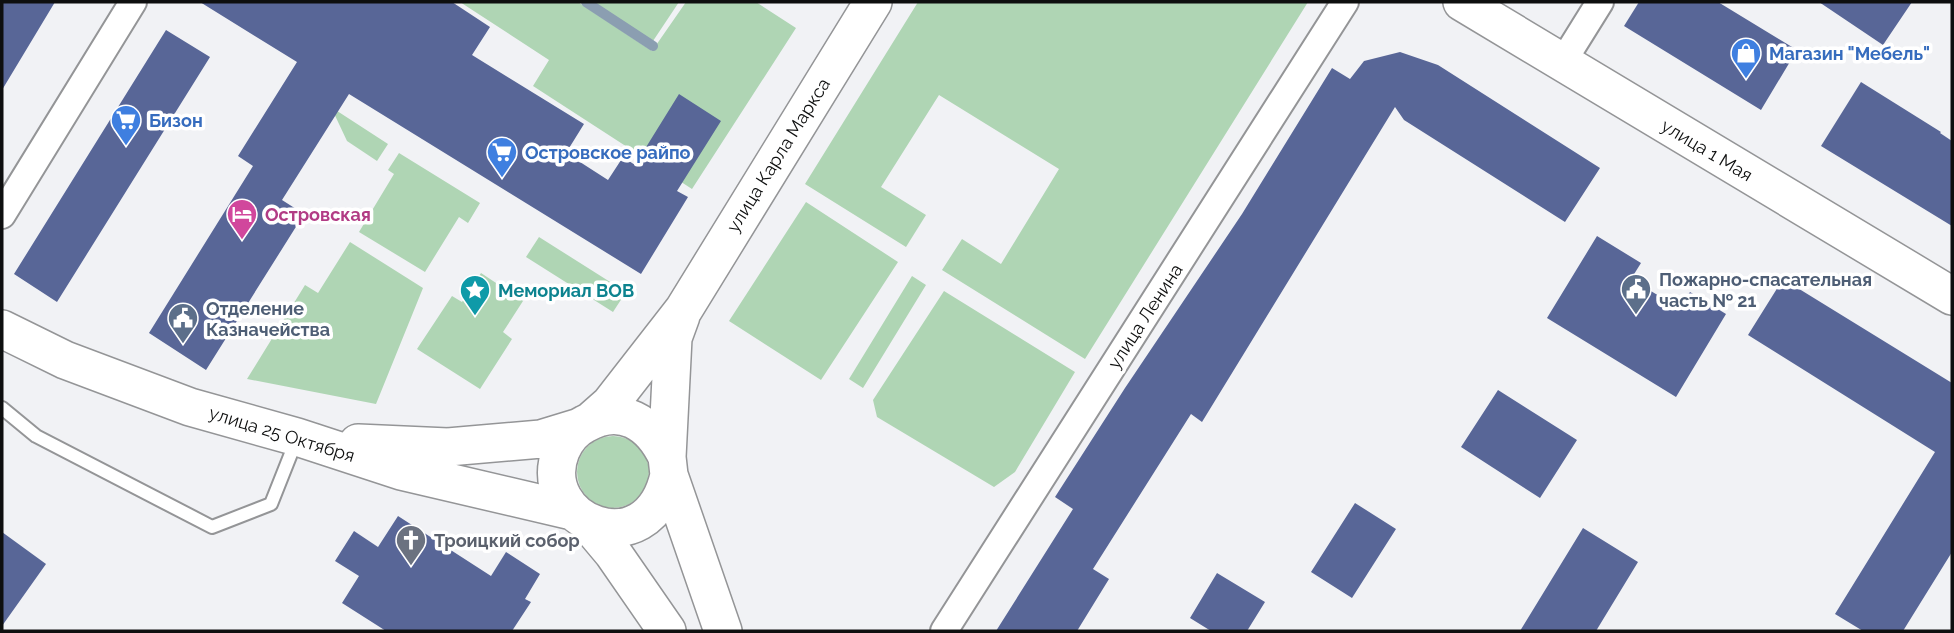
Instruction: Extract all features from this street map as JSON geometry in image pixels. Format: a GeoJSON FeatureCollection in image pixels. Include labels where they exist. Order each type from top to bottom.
{"type":"FeatureCollection","features":[{"type":"Feature","properties":{"kind":"street"},"geometry":{"type":"LineString","coordinates":[[2,215],[133,2]]}},
{"type":"Feature","properties":{"kind":"street","name":"улица Карла Маркса"},"geometry":{"type":"LineString","coordinates":[[684,309],[873,2]]}},
{"type":"Feature","properties":{"kind":"street","name":"улица Ленина"},"geometry":{"type":"LineString","coordinates":[[944,631],[1345,2]]}},
{"type":"Feature","properties":{"kind":"street","name":"улица 1 Мая"},"geometry":{"type":"LineString","coordinates":[[1462,2],[1952,296]]}},
{"type":"Feature","properties":{"kind":"street"},"geometry":{"type":"LineString","coordinates":[[1562,63],[1600,2]]}},
{"type":"Feature","properties":{"kind":"street"},"geometry":{"type":"LineString","coordinates":[[667,631],[613,553],[562,496],[556,478],[558,459],[564,442],[610,404],[684,309]]}},
{"type":"Feature","properties":{"kind":"street"},"geometry":{"type":"LineString","coordinates":[[580,517],[605,528],[624,528],[641,521],[655,509],[665,493],[673,338],[684,309]]}},
{"type":"Feature","properties":{"kind":"street","name":"улица 25 Октября"},"geometry":{"type":"LineString","coordinates":[[2,329],[65,360],[190,407],[297,437],[401,471],[580,517]]}},
{"type":"Feature","properties":{"kind":"street"},"geometry":{"type":"LineString","coordinates":[[297,437],[396,446],[448,447],[541,439],[611,415],[629,418],[646,426],[659,440],[723,631]]}},
{"type":"Feature","properties":{"kind":"lane"},"geometry":{"type":"LineString","coordinates":[[2,408],[36,436],[212,527],[271,504],[297,437]]}},
{"type":"Feature","properties":{"kind":"green space"},"geometry":{"type":"Polygon","coordinates":[[[460,2],[578,2],[652,51],[686,2],[756,2],[796,28],[692,189],[533,86],[549,60],[460,2]]]}},
{"type":"Feature","properties":{"kind":"green space"},"geometry":{"type":"Polygon","coordinates":[[[592,2],[679,2],[653,41],[592,2]]]}},
{"type":"Feature","properties":{"kind":"green space"},"geometry":{"type":"Polygon","coordinates":[[[918,2],[1308,2],[1085,359],[942,270],[962,239],[1001,264],[1059,169],[939,95],[881,187],[926,215],[906,247],[805,184],[918,2]]]}},
{"type":"Feature","properties":{"kind":"green space"},"geometry":{"type":"Polygon","coordinates":[[[331,107],[388,144],[377,161],[347,141],[331,107]]]}},
{"type":"Feature","properties":{"kind":"green space"},"geometry":{"type":"Polygon","coordinates":[[[399,153],[480,203],[468,223],[459,217],[425,272],[359,232],[394,174],[388,170],[399,153]]]}},
{"type":"Feature","properties":{"kind":"green space"},"geometry":{"type":"Polygon","coordinates":[[[806,202],[898,262],[821,380],[729,321],[806,202]]]}},
{"type":"Feature","properties":{"kind":"green space"},"geometry":{"type":"Polygon","coordinates":[[[539,237],[626,292],[613,312],[526,257],[539,237]]]}},
{"type":"Feature","properties":{"kind":"green space"},"geometry":{"type":"Polygon","coordinates":[[[350,242],[423,288],[376,404],[247,379],[305,285],[318,293],[350,242]]]}},
{"type":"Feature","properties":{"kind":"green space","name":"Мемориал ВОВ"},"geometry":{"type":"Polygon","coordinates":[[[481,273],[523,301],[503,332],[512,339],[480,389],[417,349],[452,296],[462,302],[481,273]]]}},
{"type":"Feature","properties":{"kind":"green space"},"geometry":{"type":"Polygon","coordinates":[[[912,276],[926,285],[863,388],[849,379],[912,276]]]}},
{"type":"Feature","properties":{"kind":"green space"},"geometry":{"type":"Polygon","coordinates":[[[944,291],[1075,372],[1015,472],[994,487],[877,417],[873,400],[944,291]]]}},
{"type":"Feature","properties":{"kind":"green space"},"geometry":{"type":"Polygon","coordinates":[[[620,436],[639,446],[647,458],[647,486],[639,498],[627,506],[606,508],[587,498],[579,486],[577,465],[587,446],[599,438],[620,436]]]}},
{"type":"Feature","properties":{"kind":"building"},"geometry":{"type":"Polygon","coordinates":[[[2,2],[55,2],[2,90],[2,2]]]}},
{"type":"Feature","properties":{"kind":"building"},"geometry":{"type":"Polygon","coordinates":[[[200,2],[452,2],[490,27],[472,55],[584,124],[566,153],[608,180],[623,157],[635,165],[679,94],[721,121],[677,191],[688,197],[641,274],[349,94],[282,200],[304,214],[206,370],[149,333],[253,166],[238,156],[297,62],[200,2]]]}},
{"type":"Feature","properties":{"kind":"building","name":"Магазин \"Мебель\""},"geometry":{"type":"Polygon","coordinates":[[[1639,2],[1718,2],[1797,50],[1761,110],[1624,26],[1639,2]]]}},
{"type":"Feature","properties":{"kind":"building"},"geometry":{"type":"Polygon","coordinates":[[[1819,2],[1912,2],[1883,45],[1819,2]]]}},
{"type":"Feature","properties":{"kind":"building"},"geometry":{"type":"Polygon","coordinates":[[[166,30],[210,57],[57,302],[14,274],[166,30]]]}},
{"type":"Feature","properties":{"kind":"building"},"geometry":{"type":"Polygon","coordinates":[[[1400,52],[1438,65],[1600,168],[1565,222],[1404,120],[1395,107],[1202,422],[1191,414],[1093,569],[1109,579],[1077,631],[996,631],[1073,509],[1055,497],[1242,214],[1332,68],[1350,79],[1364,61],[1400,52]]]}},
{"type":"Feature","properties":{"kind":"building"},"geometry":{"type":"Polygon","coordinates":[[[1861,82],[1952,141],[1952,226],[1821,146],[1861,82]]]}},
{"type":"Feature","properties":{"kind":"building","name":"Пожарно-спасательная часть № 21"},"geometry":{"type":"Polygon","coordinates":[[[1597,236],[1641,263],[1631,279],[1679,308],[1690,292],[1726,314],[1676,397],[1547,318],[1597,236]]]}},
{"type":"Feature","properties":{"kind":"building"},"geometry":{"type":"Polygon","coordinates":[[[1783,279],[1952,383],[1952,552],[1903,631],[1863,631],[1835,614],[1935,452],[1748,335],[1783,279]]]}},
{"type":"Feature","properties":{"kind":"building"},"geometry":{"type":"Polygon","coordinates":[[[1498,390],[1577,440],[1540,498],[1461,447],[1498,390]]]}},
{"type":"Feature","properties":{"kind":"building"},"geometry":{"type":"Polygon","coordinates":[[[1355,503],[1396,529],[1352,598],[1311,572],[1355,503]]]}},
{"type":"Feature","properties":{"kind":"building","name":"Троицкий собор"},"geometry":{"type":"Polygon","coordinates":[[[398,516],[491,576],[506,552],[540,574],[525,599],[531,602],[512,631],[386,631],[342,603],[359,576],[335,561],[354,531],[378,547],[398,516]]]}},
{"type":"Feature","properties":{"kind":"building"},"geometry":{"type":"Polygon","coordinates":[[[1583,528],[1638,562],[1596,631],[1520,631],[1583,528]]]}},
{"type":"Feature","properties":{"kind":"building"},"geometry":{"type":"Polygon","coordinates":[[[2,532],[46,564],[2,626],[2,532]]]}},
{"type":"Feature","properties":{"kind":"building"},"geometry":{"type":"Polygon","coordinates":[[[1217,573],[1265,602],[1247,631],[1211,631],[1190,618],[1217,573]]]}},
{"type":"Feature","properties":{"kind":"waterway"},"geometry":{"type":"LineString","coordinates":[[586,2],[653,46]]}},
{"type":"Feature","properties":{"kind":"place","name":"Магазин \"Мебель\""},"geometry":{"type":"Point","coordinates":[1746,80]}},
{"type":"Feature","properties":{"kind":"place","name":"Бизон"},"geometry":{"type":"Point","coordinates":[126,147]}},
{"type":"Feature","properties":{"kind":"place","name":"Островское райпо"},"geometry":{"type":"Point","coordinates":[502,179]}},
{"type":"Feature","properties":{"kind":"place","name":"Островская"},"geometry":{"type":"Point","coordinates":[242,241]}},
{"type":"Feature","properties":{"kind":"place","name":"Пожарно-спасательная часть № 21"},"geometry":{"type":"Point","coordinates":[1636,316]}},
{"type":"Feature","properties":{"kind":"place","name":"Мемориал ВОВ"},"geometry":{"type":"Point","coordinates":[475,317]}},
{"type":"Feature","properties":{"kind":"place","name":"Отделение Казначейства"},"geometry":{"type":"Point","coordinates":[183,345]}},
{"type":"Feature","properties":{"kind":"place","name":"Троицкий собор"},"geometry":{"type":"Point","coordinates":[411,567]}}]}
